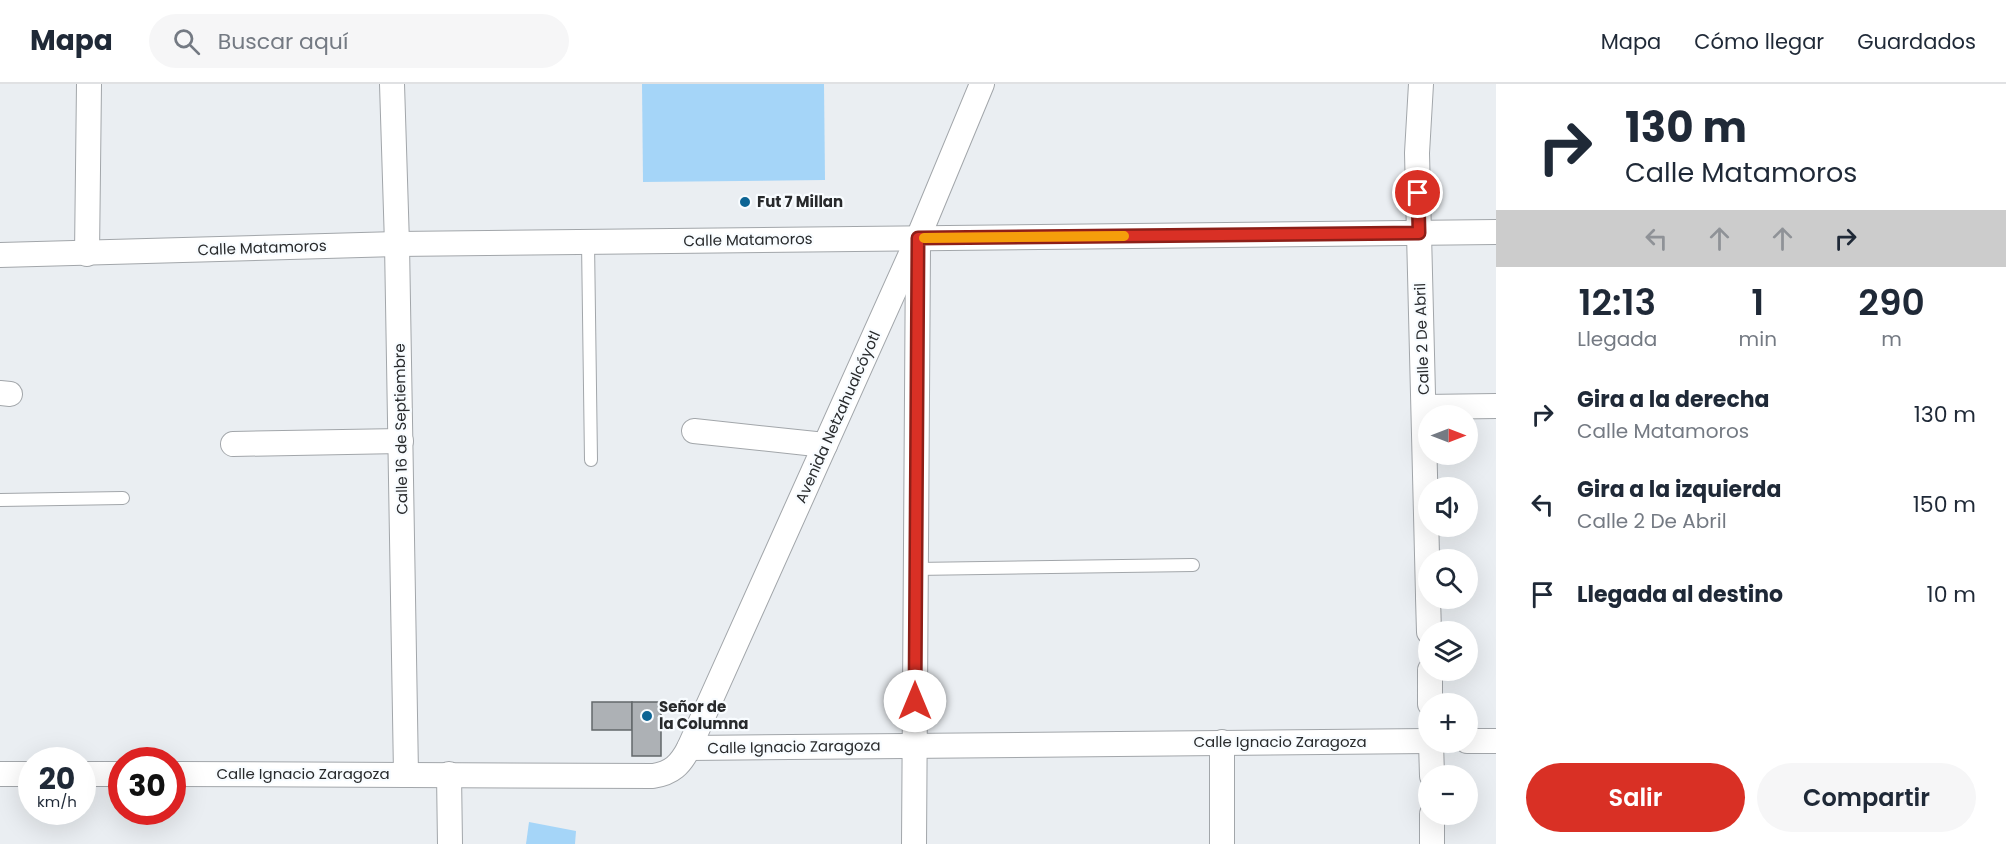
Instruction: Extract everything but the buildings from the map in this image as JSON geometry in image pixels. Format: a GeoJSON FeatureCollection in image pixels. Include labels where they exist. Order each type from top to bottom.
{"type":"FeatureCollection","features":[{"type":"Feature","properties":{"kind":"street"},"geometry":{"type":"LineString","coordinates":[[87,254],[89,84]]}},
{"type":"Feature","properties":{"kind":"street","name":"Calle 16 de Septiembre"},"geometry":{"type":"LineString","coordinates":[[392,84],[398,244],[406,774]]}},
{"type":"Feature","properties":{"kind":"street","name":"Avenida Netzahualcóyotl"},"geometry":{"type":"LineString","coordinates":[[689,748],[918,238],[982,84]]}},
{"type":"Feature","properties":{"kind":"street","name":"Calle 2 De Abril"},"geometry":{"type":"LineString","coordinates":[[1421,84],[1417,153],[1424,405]]}},
{"type":"Feature","properties":{"kind":"street","name":"Calle Matamoros"},"geometry":{"type":"LineString","coordinates":[[0,255],[398,244],[1496,232]]}},
{"type":"Feature","properties":{"kind":"street"},"geometry":{"type":"LineString","coordinates":[[914,844],[918,238]]}},
{"type":"Feature","properties":{"kind":"street"},"geometry":{"type":"LineString","coordinates":[[1478,406],[1496,406]]}},
{"type":"Feature","properties":{"kind":"street"},"geometry":{"type":"LineString","coordinates":[[694,431],[825,446]]}},
{"type":"Feature","properties":{"kind":"street"},"geometry":{"type":"LineString","coordinates":[[233,444],[401,441]]}},
{"type":"Feature","properties":{"kind":"street","name":"Calle 2 De Abril"},"geometry":{"type":"LineString","coordinates":[[1425,465],[1427,549]]}},
{"type":"Feature","properties":{"kind":"street"},"geometry":{"type":"LineString","coordinates":[[1478,741],[1496,741]]}},
{"type":"Feature","properties":{"kind":"street"},"geometry":{"type":"LineString","coordinates":[[1221,742],[1222,844]]}},
{"type":"Feature","properties":{"kind":"street","name":"Calle Ignacio Zaragoza"},"geometry":{"type":"LineString","coordinates":[[186,774],[653,776],[666,774],[674,768],[689,748],[1418,742]]}},
{"type":"Feature","properties":{"kind":"street"},"geometry":{"type":"LineString","coordinates":[[0,774],[18,774]]}},
{"type":"Feature","properties":{"kind":"street"},"geometry":{"type":"LineString","coordinates":[[449,774],[450,844]]}},
{"type":"Feature","properties":{"kind":"street"},"geometry":{"type":"LineString","coordinates":[[1432,825],[1432,844]]}},
{"type":"Feature","properties":{"kind":"lane"},"geometry":{"type":"LineString","coordinates":[[588,242],[591,460]]}},
{"type":"Feature","properties":{"kind":"lane"},"geometry":{"type":"LineString","coordinates":[[0,500],[123,498]]}},
{"type":"Feature","properties":{"kind":"lane"},"geometry":{"type":"LineString","coordinates":[[915,569],[1193,565]]}},
{"type":"Feature","properties":{"kind":"shaded area"},"geometry":{"type":"Polygon","coordinates":[[[642,84],[824,84],[825,180],[643,182],[642,84]]]}},
{"type":"Feature","properties":{"kind":"shaded area"},"geometry":{"type":"Polygon","coordinates":[[[529,822],[576,831],[575,844],[526,844],[529,822]]]}},
{"type":"Feature","properties":{"kind":"slow traffic"},"geometry":{"type":"LineString","coordinates":[[924,238],[1124,236]]}},
{"type":"Feature","properties":{"kind":"place","name":"Fut 7 Millan"},"geometry":{"type":"Point","coordinates":[745,202]}},
{"type":"Feature","properties":{"kind":"place","name":"Señor de la Columna"},"geometry":{"type":"Point","coordinates":[647,716]}},
{"type":"Feature","properties":{"kind":"route"},"geometry":{"type":"LineString","coordinates":[[915,701],[918,238],[1419,233],[1418,193]]}}]}
